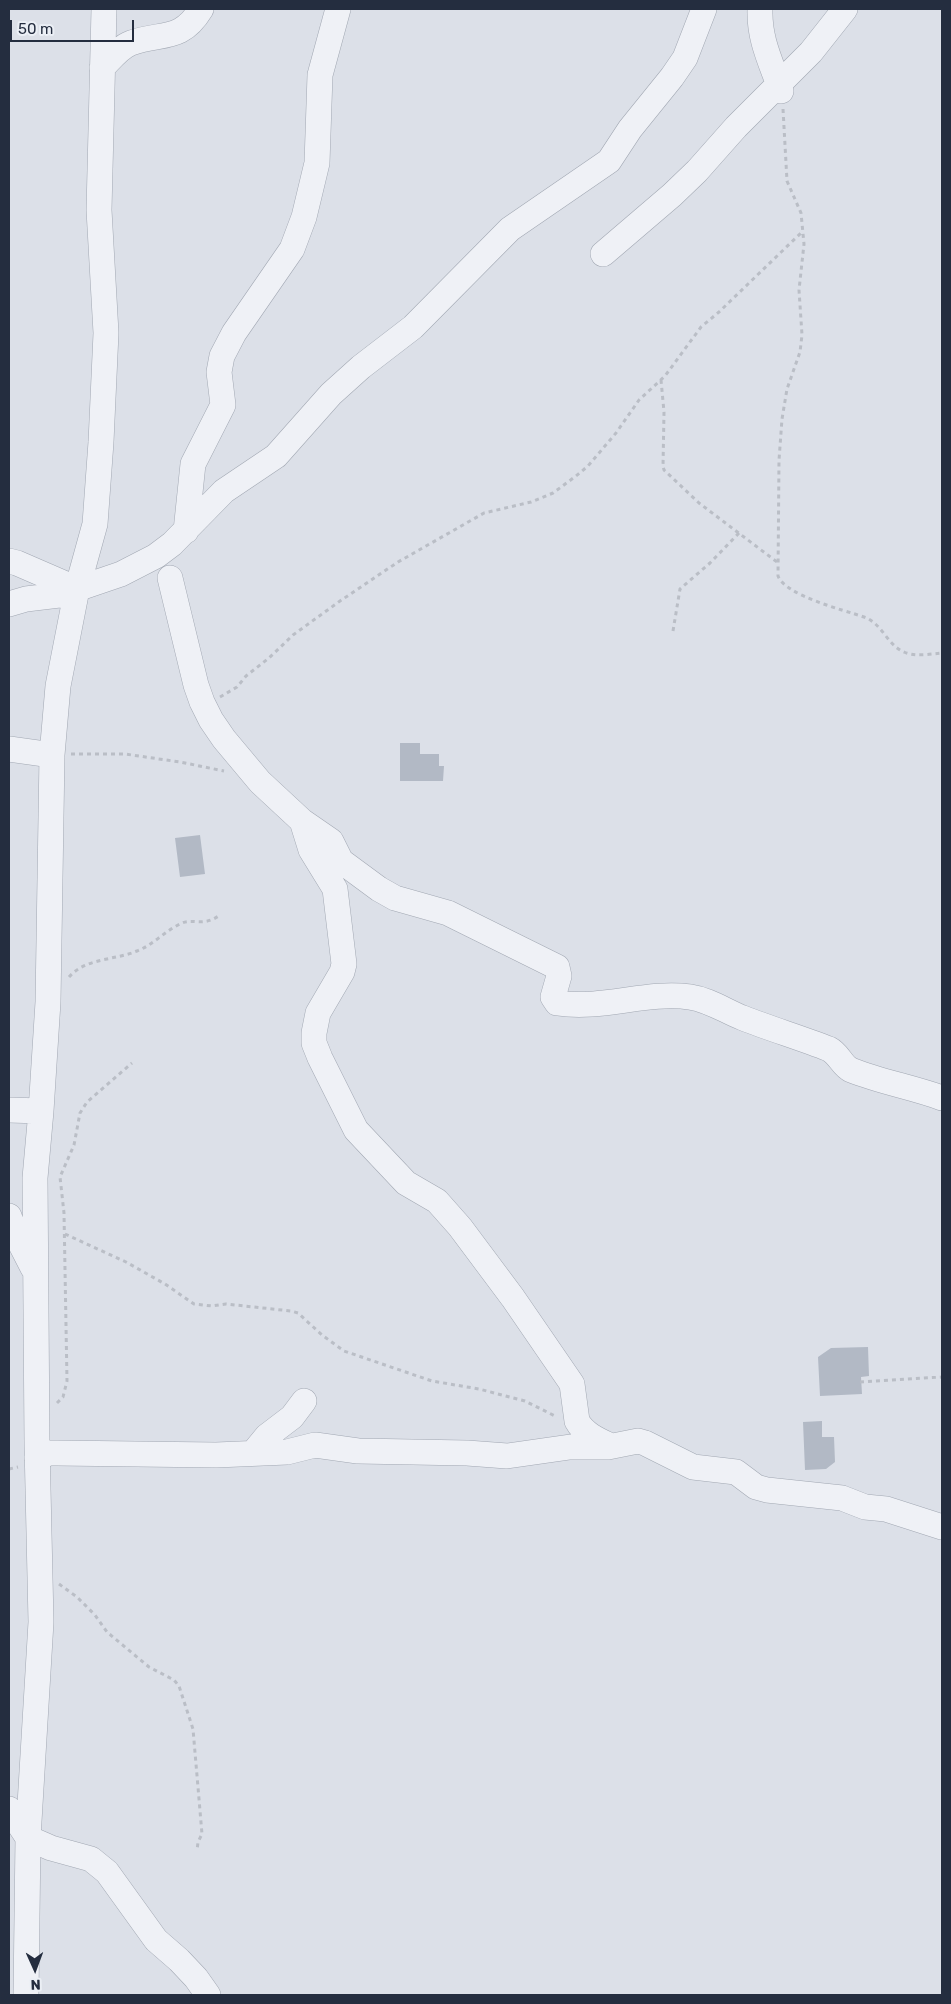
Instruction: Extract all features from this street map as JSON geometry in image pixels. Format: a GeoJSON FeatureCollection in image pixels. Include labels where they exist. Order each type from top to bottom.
{"type":"FeatureCollection","features":[{"type":"Feature","properties":{"kind":"street"},"geometry":{"type":"LineString","coordinates":[[26,1995],[28,1838],[42,1622],[37,1458],[35,1178],[48,1002],[52,754],[58,686],[77,591],[95,524],[102,432],[106,333],[99,210],[104,9]]}},
{"type":"Feature","properties":{"kind":"street"},"geometry":{"type":"LineString","coordinates":[[102,68],[122,48],[130,43],[175,33],[188,27],[201,9]]}},
{"type":"Feature","properties":{"kind":"street"},"geometry":{"type":"LineString","coordinates":[[186,531],[193,464],[223,405],[220,372],[222,356],[234,333],[292,249],[304,217],[317,163],[320,75],[338,9]]}},
{"type":"Feature","properties":{"kind":"street"},"geometry":{"type":"LineString","coordinates":[[9,604],[26,599],[77,591],[120,574],[156,556],[186,531],[224,491],[276,456],[331,394],[361,367],[413,327],[515,225],[609,161],[630,129],[672,77],[684,58],[704,9]]}},
{"type":"Feature","properties":{"kind":"street"},"geometry":{"type":"LineString","coordinates":[[760,9],[763,42],[780,88]]}},
{"type":"Feature","properties":{"kind":"street"},"geometry":{"type":"LineString","coordinates":[[603,254],[678,189],[780,88],[845,9]]}},
{"type":"Feature","properties":{"kind":"street"},"geometry":{"type":"LineString","coordinates":[[9,561],[77,591]]}},
{"type":"Feature","properties":{"kind":"street"},"geometry":{"type":"LineString","coordinates":[[170,578],[196,684],[211,720],[224,739],[260,782],[302,821],[331,841],[341,861],[379,890],[395,898],[448,913],[557,967],[559,976],[553,996],[557,1003],[598,1005],[664,996],[690,997],[711,1002],[742,1018],[836,1052],[849,1069],[888,1083],[942,1098]]}},
{"type":"Feature","properties":{"kind":"street"},"geometry":{"type":"LineString","coordinates":[[9,749],[52,754]]}},
{"type":"Feature","properties":{"kind":"street"},"geometry":{"type":"LineString","coordinates":[[302,821],[312,850],[335,889],[344,964],[342,972],[318,1013],[314,1043],[320,1058],[356,1130],[406,1183],[437,1201],[445,1210],[513,1298],[572,1384],[577,1421],[586,1432],[611,1446]]}},
{"type":"Feature","properties":{"kind":"street"},"geometry":{"type":"LineString","coordinates":[[9,1110],[41,1111]]}},
{"type":"Feature","properties":{"kind":"street"},"geometry":{"type":"LineString","coordinates":[[9,1216],[16,1235],[36,1273]]}},
{"type":"Feature","properties":{"kind":"street"},"geometry":{"type":"LineString","coordinates":[[253,1453],[267,1436],[292,1417],[304,1401]]}},
{"type":"Feature","properties":{"kind":"street"},"geometry":{"type":"LineString","coordinates":[[37,1458],[49,1453],[216,1455],[287,1452],[315,1445],[358,1451],[467,1452],[507,1456],[570,1447],[611,1446],[642,1441],[693,1468],[736,1472],[756,1487],[767,1490],[842,1498],[865,1507],[886,1510],[942,1527]]}},
{"type":"Feature","properties":{"kind":"street"},"geometry":{"type":"LineString","coordinates":[[9,1809],[28,1838],[51,1848],[83,1856],[100,1866],[136,1911],[156,1940],[179,1960],[196,1978],[208,1995]]}},
{"type":"Feature","properties":{"kind":"path"},"geometry":{"type":"LineString","coordinates":[[780,88],[787,181],[801,213],[804,244],[799,290],[802,335],[800,352],[787,389],[782,419],[779,460],[779,579],[791,590],[866,617],[879,626],[903,652],[914,654],[942,653]]}},
{"type":"Feature","properties":{"kind":"path"},"geometry":{"type":"LineString","coordinates":[[204,706],[237,688],[246,676],[269,658],[293,635],[398,562],[484,513],[532,502],[553,493],[576,476],[588,466],[616,433],[639,400],[661,380],[701,327],[803,231]]}},
{"type":"Feature","properties":{"kind":"path"},"geometry":{"type":"LineString","coordinates":[[661,380],[664,412],[664,470],[699,503],[778,562]]}},
{"type":"Feature","properties":{"kind":"path"},"geometry":{"type":"LineString","coordinates":[[673,631],[680,589],[710,563],[739,533]]}},
{"type":"Feature","properties":{"kind":"path"},"geometry":{"type":"LineString","coordinates":[[52,754],[125,754],[180,762],[226,772]]}},
{"type":"Feature","properties":{"kind":"path"},"geometry":{"type":"LineString","coordinates":[[48,1002],[74,971],[90,964],[138,951],[161,938],[180,923],[210,922],[220,915]]}},
{"type":"Feature","properties":{"kind":"path"},"geometry":{"type":"LineString","coordinates":[[37,1419],[63,1397],[67,1381],[65,1234],[60,1177],[74,1144],[80,1113],[87,1102],[132,1063]]}},
{"type":"Feature","properties":{"kind":"path"},"geometry":{"type":"LineString","coordinates":[[65,1234],[126,1262],[165,1284],[194,1304],[212,1306],[226,1304],[298,1313],[322,1335],[344,1351],[432,1381],[485,1390],[525,1401],[586,1432]]}},
{"type":"Feature","properties":{"kind":"path"},"geometry":{"type":"LineString","coordinates":[[860,1382],[942,1377]]}},
{"type":"Feature","properties":{"kind":"path"},"geometry":{"type":"LineString","coordinates":[[40,1576],[69,1590],[94,1615],[107,1632],[149,1667],[174,1680],[180,1686],[193,1729],[202,1834],[198,1842],[197,1851]]}},
{"type":"Feature","properties":{"kind":"building"},"geometry":{"type":"Polygon","coordinates":[[[400,743],[420,743],[420,754],[439,754],[439,766],[444,766],[443,781],[400,781],[400,743]]]}},
{"type":"Feature","properties":{"kind":"building"},"geometry":{"type":"Polygon","coordinates":[[[200,835],[205,874],[180,877],[175,838],[200,835]]]}},
{"type":"Feature","properties":{"kind":"building"},"geometry":{"type":"Polygon","coordinates":[[[868,1347],[869,1376],[861,1377],[862,1394],[820,1396],[818,1357],[831,1348],[868,1347]]]}},
{"type":"Feature","properties":{"kind":"building"},"geometry":{"type":"Polygon","coordinates":[[[822,1421],[822,1437],[834,1437],[835,1462],[826,1469],[805,1470],[803,1422],[822,1421]]]}}]}
